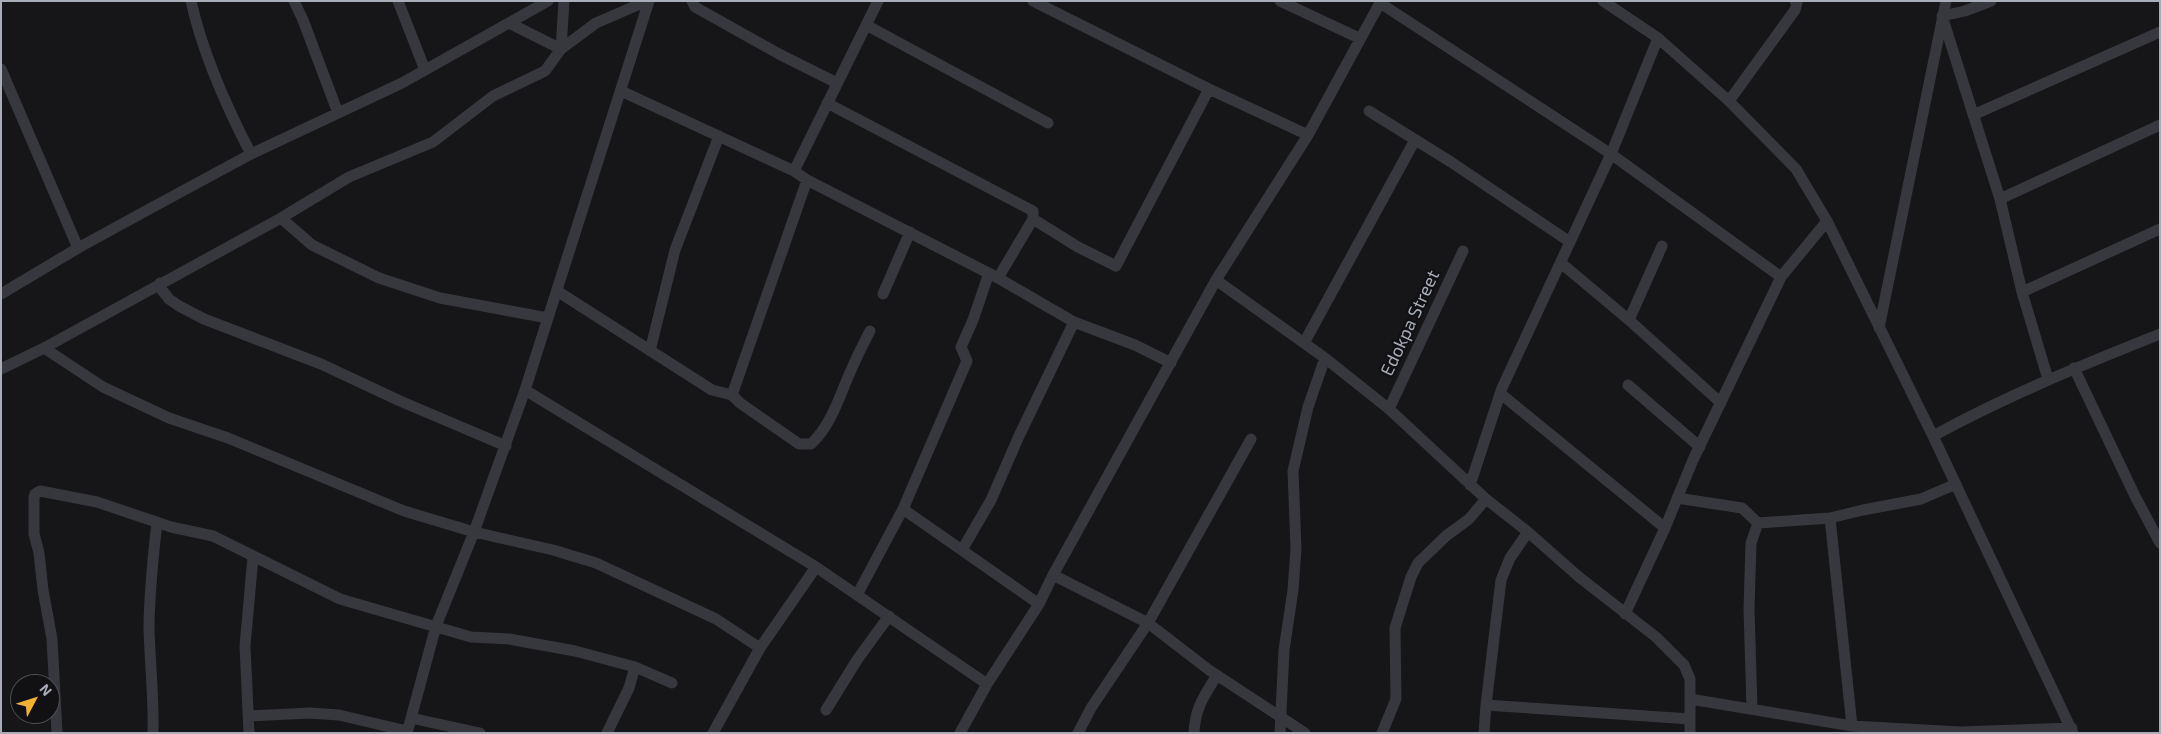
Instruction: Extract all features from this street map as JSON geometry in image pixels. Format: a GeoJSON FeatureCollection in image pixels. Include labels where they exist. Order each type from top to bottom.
{"type":"FeatureCollection","features":[{"type":"Feature","properties":{"kind":"street"},"geometry":{"type":"LineString","coordinates":[[191,1],[198,34],[227,108],[252,154]]}},
{"type":"Feature","properties":{"kind":"street"},"geometry":{"type":"LineString","coordinates":[[294,1],[338,114]]}},
{"type":"Feature","properties":{"kind":"street"},"geometry":{"type":"LineString","coordinates":[[398,1],[424,70]]}},
{"type":"Feature","properties":{"kind":"street"},"geometry":{"type":"LineString","coordinates":[[1,294],[78,248],[252,154],[338,114],[424,70],[548,1]]}},
{"type":"Feature","properties":{"kind":"street"},"geometry":{"type":"LineString","coordinates":[[561,48],[564,1]]}},
{"type":"Feature","properties":{"kind":"street"},"geometry":{"type":"LineString","coordinates":[[1,369],[44,348],[281,218],[349,177],[433,142],[493,96],[545,71],[561,48],[596,23],[648,1]]}},
{"type":"Feature","properties":{"kind":"street"},"geometry":{"type":"LineString","coordinates":[[249,716],[310,713],[340,715],[407,732],[436,626],[474,532],[526,390],[648,1]]}},
{"type":"Feature","properties":{"kind":"street"},"geometry":{"type":"LineString","coordinates":[[692,1],[696,7],[837,83]]}},
{"type":"Feature","properties":{"kind":"street"},"geometry":{"type":"LineString","coordinates":[[794,171],[878,1]]}},
{"type":"Feature","properties":{"kind":"street"},"geometry":{"type":"LineString","coordinates":[[1033,1],[1209,90],[1308,135]]}},
{"type":"Feature","properties":{"kind":"street"},"geometry":{"type":"LineString","coordinates":[[1280,1],[1359,38]]}},
{"type":"Feature","properties":{"kind":"street"},"geometry":{"type":"LineString","coordinates":[[1603,1],[1658,38],[1729,101],[1796,169],[1826,221],[1933,436],[2073,731],[1960,732],[1852,726],[1690,699]]}},
{"type":"Feature","properties":{"kind":"street"},"geometry":{"type":"LineString","coordinates":[[1729,101],[1795,10],[1797,3],[1794,1]]}},
{"type":"Feature","properties":{"kind":"street"},"geometry":{"type":"LineString","coordinates":[[1879,328],[1946,1]]}},
{"type":"Feature","properties":{"kind":"street"},"geometry":{"type":"LineString","coordinates":[[1942,16],[1965,11],[1991,1]]}},
{"type":"Feature","properties":{"kind":"street"},"geometry":{"type":"LineString","coordinates":[[960,733],[987,684],[1039,604],[1053,575],[1216,280],[1308,135],[1380,2],[1611,154],[1781,277]]}},
{"type":"Feature","properties":{"kind":"street"},"geometry":{"type":"LineString","coordinates":[[1942,16],[2000,199],[2022,292],[2048,379]]}},
{"type":"Feature","properties":{"kind":"street"},"geometry":{"type":"LineString","coordinates":[[510,23],[561,48]]}},
{"type":"Feature","properties":{"kind":"street"},"geometry":{"type":"LineString","coordinates":[[866,25],[1048,123]]}},
{"type":"Feature","properties":{"kind":"street"},"geometry":{"type":"LineString","coordinates":[[1973,115],[2160,32]]}},
{"type":"Feature","properties":{"kind":"street"},"geometry":{"type":"LineString","coordinates":[[1470,485],[1502,388],[1611,154],[1658,38]]}},
{"type":"Feature","properties":{"kind":"street"},"geometry":{"type":"LineString","coordinates":[[1,69],[78,248]]}},
{"type":"Feature","properties":{"kind":"street"},"geometry":{"type":"LineString","coordinates":[[621,90],[794,171],[807,180],[994,275],[1074,322],[1135,345],[1171,363]]}},
{"type":"Feature","properties":{"kind":"street"},"geometry":{"type":"LineString","coordinates":[[1033,219],[1078,247],[1116,266],[1209,90]]}},
{"type":"Feature","properties":{"kind":"street"},"geometry":{"type":"LineString","coordinates":[[827,103],[1033,211],[1033,219],[994,275],[973,320],[961,347],[967,361],[903,509],[857,595]]}},
{"type":"Feature","properties":{"kind":"street"},"geometry":{"type":"LineString","coordinates":[[1369,111],[1570,242]]}},
{"type":"Feature","properties":{"kind":"street"},"geometry":{"type":"LineString","coordinates":[[2000,199],[2160,125]]}},
{"type":"Feature","properties":{"kind":"street"},"geometry":{"type":"LineString","coordinates":[[650,351],[675,250],[719,136]]}},
{"type":"Feature","properties":{"kind":"street"},"geometry":{"type":"LineString","coordinates":[[1304,343],[1415,140]]}},
{"type":"Feature","properties":{"kind":"street"},"geometry":{"type":"LineString","coordinates":[[732,395],[807,180]]}},
{"type":"Feature","properties":{"kind":"street"},"geometry":{"type":"LineString","coordinates":[[281,218],[312,246],[379,278],[440,298],[548,318]]}},
{"type":"Feature","properties":{"kind":"street"},"geometry":{"type":"LineString","coordinates":[[1625,614],[1700,447],[1781,277],[1826,221]]}},
{"type":"Feature","properties":{"kind":"street"},"geometry":{"type":"LineString","coordinates":[[2022,292],[2160,229]]}},
{"type":"Feature","properties":{"kind":"street"},"geometry":{"type":"LineString","coordinates":[[883,294],[910,232]]}},
{"type":"Feature","properties":{"kind":"street"},"geometry":{"type":"LineString","coordinates":[[1629,320],[1662,246]]}},
{"type":"Feature","properties":{"kind":"street","name":"Edokpa Street"},"geometry":{"type":"LineString","coordinates":[[1389,410],[1464,251]]}},
{"type":"Feature","properties":{"kind":"street"},"geometry":{"type":"LineString","coordinates":[[1561,263],[1629,320],[1721,403]]}},
{"type":"Feature","properties":{"kind":"street"},"geometry":{"type":"LineString","coordinates":[[1216,280],[1325,358],[1389,410],[1486,499],[1528,532],[1579,577],[1656,637],[1684,665],[1690,679],[1690,733]]}},
{"type":"Feature","properties":{"kind":"street"},"geometry":{"type":"LineString","coordinates":[[160,283],[162,290],[174,303],[204,319],[320,364],[400,401],[506,446]]}},
{"type":"Feature","properties":{"kind":"street"},"geometry":{"type":"LineString","coordinates":[[557,291],[712,390],[732,395],[740,403],[799,444],[811,444],[818,438],[834,412],[855,361],[870,331]]}},
{"type":"Feature","properties":{"kind":"street"},"geometry":{"type":"LineString","coordinates":[[962,550],[991,500],[1019,436],[1074,322]]}},
{"type":"Feature","properties":{"kind":"street"},"geometry":{"type":"LineString","coordinates":[[1933,436],[1978,411],[2048,379],[2160,334]]}},
{"type":"Feature","properties":{"kind":"street"},"geometry":{"type":"LineString","coordinates":[[44,348],[103,387],[169,418],[228,438],[404,511],[474,532],[554,550],[596,563],[716,620],[760,648]]}},
{"type":"Feature","properties":{"kind":"street"},"geometry":{"type":"LineString","coordinates":[[1280,733],[1284,650],[1293,590],[1296,549],[1293,471],[1308,406],[1325,358]]}},
{"type":"Feature","properties":{"kind":"street"},"geometry":{"type":"LineString","coordinates":[[2074,368],[2134,496],[2160,543]]}},
{"type":"Feature","properties":{"kind":"street"},"geometry":{"type":"LineString","coordinates":[[1628,385],[1700,447]]}},
{"type":"Feature","properties":{"kind":"street"},"geometry":{"type":"LineString","coordinates":[[526,390],[816,567],[987,684]]}},
{"type":"Feature","properties":{"kind":"street"},"geometry":{"type":"LineString","coordinates":[[1501,394],[1665,528]]}},
{"type":"Feature","properties":{"kind":"street"},"geometry":{"type":"LineString","coordinates":[[1078,733],[1091,708],[1148,623],[1251,439]]}},
{"type":"Feature","properties":{"kind":"street"},"geometry":{"type":"LineString","coordinates":[[1677,498],[1742,508],[1758,523],[1830,518],[1921,499],[1956,484]]}},
{"type":"Feature","properties":{"kind":"street"},"geometry":{"type":"LineString","coordinates":[[57,733],[52,639],[43,590],[39,553],[34,534],[35,494],[40,491],[98,502],[157,522],[213,536],[340,599],[471,636],[509,639],[575,650],[635,667],[672,683]]}},
{"type":"Feature","properties":{"kind":"street"},"geometry":{"type":"LineString","coordinates":[[1382,733],[1396,699],[1395,628],[1411,577],[1418,563],[1446,536],[1469,519],[1486,499]]}},
{"type":"Feature","properties":{"kind":"street"},"geometry":{"type":"LineString","coordinates":[[903,509],[1039,604]]}},
{"type":"Feature","properties":{"kind":"street"},"geometry":{"type":"LineString","coordinates":[[1830,518],[1852,726]]}},
{"type":"Feature","properties":{"kind":"street"},"geometry":{"type":"LineString","coordinates":[[152,733],[154,701],[149,630],[150,580],[157,522]]}},
{"type":"Feature","properties":{"kind":"street"},"geometry":{"type":"LineString","coordinates":[[1752,709],[1749,609],[1750,543],[1758,523]]}},
{"type":"Feature","properties":{"kind":"street"},"geometry":{"type":"LineString","coordinates":[[1484,733],[1501,580],[1510,558],[1528,532]]}},
{"type":"Feature","properties":{"kind":"street"},"geometry":{"type":"LineString","coordinates":[[249,733],[245,646],[253,557]]}},
{"type":"Feature","properties":{"kind":"street"},"geometry":{"type":"LineString","coordinates":[[712,733],[760,648],[816,567]]}},
{"type":"Feature","properties":{"kind":"street"},"geometry":{"type":"LineString","coordinates":[[1053,575],[1148,623],[1217,675],[1305,733]]}},
{"type":"Feature","properties":{"kind":"street"},"geometry":{"type":"LineString","coordinates":[[826,710],[857,660],[889,616]]}},
{"type":"Feature","properties":{"kind":"street"},"geometry":{"type":"LineString","coordinates":[[607,733],[629,688],[635,667]]}},
{"type":"Feature","properties":{"kind":"street"},"geometry":{"type":"LineString","coordinates":[[1194,733],[1196,712],[1199,704],[1217,675]]}},
{"type":"Feature","properties":{"kind":"street"},"geometry":{"type":"LineString","coordinates":[[1486,705],[1690,719]]}},
{"type":"Feature","properties":{"kind":"street"},"geometry":{"type":"LineString","coordinates":[[411,718],[480,733]]}}]}
